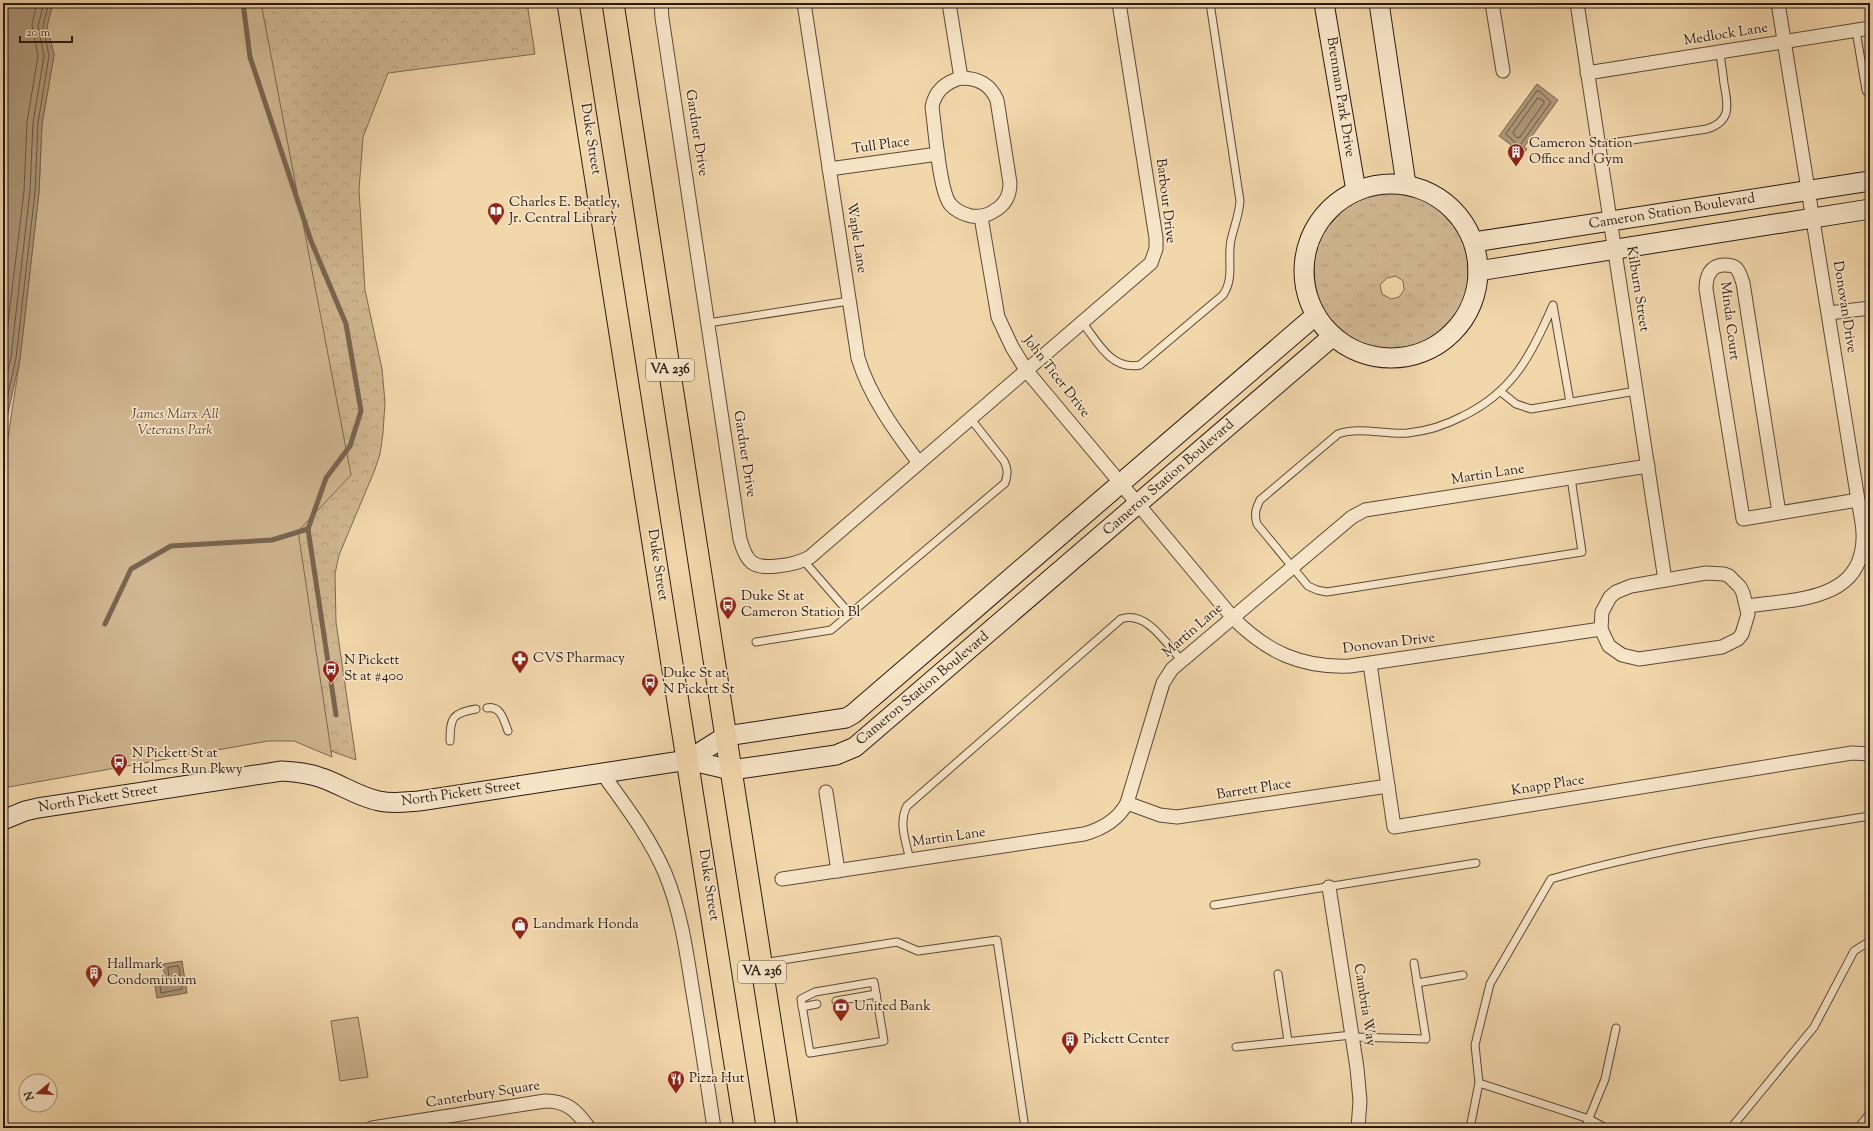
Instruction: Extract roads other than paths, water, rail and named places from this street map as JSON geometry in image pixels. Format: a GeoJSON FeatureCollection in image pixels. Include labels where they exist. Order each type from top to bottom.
{"type":"FeatureCollection","features":[{"type":"Feature","properties":{"kind":"main road","name":"Duke Street"},"geometry":{"type":"LineString","coordinates":[[568,3],[745,1128]]}},
{"type":"Feature","properties":{"kind":"main road","name":"VA 236"},"geometry":{"type":"LineString","coordinates":[[613,3],[730,770],[787,1128]]}},
{"type":"Feature","properties":{"kind":"street","name":"Gardner Drive"},"geometry":{"type":"LineString","coordinates":[[662,3],[662,18],[740,539],[744,553],[749,560],[760,567],[790,565],[804,561],[816,553],[1026,370]]}},
{"type":"Feature","properties":{"kind":"street","name":"Waple Lane"},"geometry":{"type":"LineString","coordinates":[[804,3],[858,358],[864,376],[885,415],[919,463]]}},
{"type":"Feature","properties":{"kind":"street"},"geometry":{"type":"LineString","coordinates":[[949,3],[961,78]]}},
{"type":"Feature","properties":{"kind":"street","name":"Barbour Drive"},"geometry":{"type":"LineString","coordinates":[[1026,370],[1151,263],[1156,249],[1156,238],[1119,3]]}},
{"type":"Feature","properties":{"kind":"street","name":"Brenman Park Drive"},"geometry":{"type":"LineString","coordinates":[[1324,3],[1356,191]]}},
{"type":"Feature","properties":{"kind":"street"},"geometry":{"type":"LineString","coordinates":[[1378,3],[1406,184]]}},
{"type":"Feature","properties":{"kind":"street"},"geometry":{"type":"LineString","coordinates":[[1492,3],[1503,71]]}},
{"type":"Feature","properties":{"kind":"street","name":"Kilburn Street"},"geometry":{"type":"LineString","coordinates":[[1577,3],[1665,580]]}},
{"type":"Feature","properties":{"kind":"street","name":"Donovan Drive"},"geometry":{"type":"LineString","coordinates":[[1747,606],[1823,594],[1845,582],[1852,573],[1861,554],[1863,529],[1778,3]]}},
{"type":"Feature","properties":{"kind":"street","name":"Medlock Lane"},"geometry":{"type":"LineString","coordinates":[[1587,73],[1870,28]]}},
{"type":"Feature","properties":{"kind":"street"},"geometry":{"type":"LineString","coordinates":[[961,78],[970,78],[983,82],[994,94],[997,100],[1010,183],[1009,194],[1002,205],[990,214],[981,217],[967,215],[960,212],[949,203],[944,191],[938,154],[932,107],[933,100],[941,88],[953,80],[961,78]]}},
{"type":"Feature","properties":{"kind":"street","name":"Tull Place"},"geometry":{"type":"LineString","coordinates":[[829,169],[938,154]]}},
{"type":"Feature","properties":{"kind":"street","name":"Cameron Station Boulevard"},"geometry":{"type":"LineString","coordinates":[[1474,242],[1870,181]]}},
{"type":"Feature","properties":{"kind":"street"},"geometry":{"type":"LineString","coordinates":[[1385,183],[1406,184],[1434,194],[1450,206],[1465,225],[1474,242],[1478,270],[1474,298],[1462,321],[1444,340],[1419,354],[1397,358],[1369,355],[1342,343],[1333,336],[1316,315],[1308,297],[1304,277],[1307,248],[1314,229],[1324,215],[1336,203],[1356,191],[1369,186],[1385,183]]}},
{"type":"Feature","properties":{"kind":"street","name":"Cameron Station Boulevard"},"geometry":{"type":"LineString","coordinates":[[1478,270],[1870,209]]}},
{"type":"Feature","properties":{"kind":"street","name":"John Ticer Drive"},"geometry":{"type":"LineString","coordinates":[[981,217],[998,317],[1012,347],[1026,370],[1130,494]]}},
{"type":"Feature","properties":{"kind":"street","name":"Minda Court"},"geometry":{"type":"LineString","coordinates":[[1778,513],[1743,282],[1740,273],[1736,268],[1731,266],[1717,266],[1712,268],[1707,278],[1706,289],[1743,519],[1858,500]]}},
{"type":"Feature","properties":{"kind":"street"},"geometry":{"type":"LineString","coordinates":[[1828,313],[1870,308]]}},
{"type":"Feature","properties":{"kind":"street","name":"Cameron Station Boulevard"},"geometry":{"type":"LineString","coordinates":[[688,760],[730,770],[836,755],[855,747],[1130,494],[1316,315]]}},
{"type":"Feature","properties":{"kind":"street","name":"Cameron Station Boulevard"},"geometry":{"type":"LineString","coordinates":[[688,760],[726,736],[837,719],[853,714],[1130,494],[1333,336]]}},
{"type":"Feature","properties":{"kind":"street","name":"Martin Lane"},"geometry":{"type":"LineString","coordinates":[[782,879],[1084,834],[1108,824],[1118,816],[1127,803],[1164,683],[1172,669],[1352,517],[1365,510],[1648,466]]}},
{"type":"Feature","properties":{"kind":"street","name":"Donovan Drive"},"geometry":{"type":"LineString","coordinates":[[1130,494],[1233,618],[1249,634],[1264,645],[1290,658],[1333,666],[1370,664],[1601,629]]}},
{"type":"Feature","properties":{"kind":"street"},"geometry":{"type":"LineString","coordinates":[[1706,573],[1724,574],[1733,579],[1740,587],[1747,606],[1746,624],[1742,634],[1733,643],[1715,648],[1633,659],[1622,655],[1609,646],[1601,629],[1602,612],[1610,597],[1616,592],[1631,586],[1706,573]]}},
{"type":"Feature","properties":{"kind":"street","name":"Knapp Place"},"geometry":{"type":"LineString","coordinates":[[1370,664],[1394,827],[1852,753],[1870,754]]}},
{"type":"Feature","properties":{"kind":"street","name":"North Pickett Street"},"geometry":{"type":"LineString","coordinates":[[3,820],[25,811],[45,807],[282,771],[303,772],[366,797],[380,801],[399,803],[688,760]]}},
{"type":"Feature","properties":{"kind":"street"},"geometry":{"type":"LineString","coordinates":[[602,773],[640,826],[665,873],[682,923],[714,1128]]}},
{"type":"Feature","properties":{"kind":"street","name":"Barrett Place"},"geometry":{"type":"LineString","coordinates":[[1127,803],[1160,815],[1178,817],[1388,786]]}},
{"type":"Feature","properties":{"kind":"street"},"geometry":{"type":"LineString","coordinates":[[826,792],[838,871]]}},
{"type":"Feature","properties":{"kind":"street","name":"Cambria Way"},"geometry":{"type":"LineString","coordinates":[[1329,887],[1359,1088],[1358,1128]]}},
{"type":"Feature","properties":{"kind":"street","name":"Canterbury Square"},"geometry":{"type":"LineString","coordinates":[[372,1128],[391,1127],[545,1101],[556,1101],[570,1106],[589,1128]]}},
{"type":"Feature","properties":{"kind":"lane"},"geometry":{"type":"LineString","coordinates":[[1082,322],[1115,362],[1127,366],[1140,366],[1223,294],[1229,284],[1231,241],[1240,209],[1240,201],[1210,3]]}},
{"type":"Feature","properties":{"kind":"lane"},"geometry":{"type":"LineString","coordinates":[[1856,31],[1866,90],[1870,97]]}},
{"type":"Feature","properties":{"kind":"lane"},"geometry":{"type":"LineString","coordinates":[[1598,145],[1707,128],[1718,124],[1726,113],[1728,104],[1720,52]]}},
{"type":"Feature","properties":{"kind":"lane"},"geometry":{"type":"LineString","coordinates":[[708,323],[849,301]]}},
{"type":"Feature","properties":{"kind":"lane"},"geometry":{"type":"LineString","coordinates":[[1570,402],[1553,305],[1531,353],[1501,392],[1488,402],[1471,413],[1452,422],[1423,431],[1394,434],[1350,431],[1338,434],[1260,500],[1256,509],[1255,518],[1257,524],[1308,586],[1327,592],[1582,552],[1571,478]]}},
{"type":"Feature","properties":{"kind":"lane"},"geometry":{"type":"LineString","coordinates":[[1501,392],[1516,404],[1526,408],[1537,408],[1636,391]]}},
{"type":"Feature","properties":{"kind":"lane"},"geometry":{"type":"LineString","coordinates":[[756,642],[831,630],[1005,483],[1008,475],[1008,468],[970,418]]}},
{"type":"Feature","properties":{"kind":"lane"},"geometry":{"type":"LineString","coordinates":[[804,561],[850,614]]}},
{"type":"Feature","properties":{"kind":"lane"},"geometry":{"type":"LineString","coordinates":[[910,860],[902,822],[903,814],[907,806],[1121,619],[1129,616],[1144,620],[1182,661]]}},
{"type":"Feature","properties":{"kind":"lane"},"geometry":{"type":"LineString","coordinates":[[487,708],[496,708],[500,712],[508,731]]}},
{"type":"Feature","properties":{"kind":"lane"},"geometry":{"type":"LineString","coordinates":[[450,741],[450,726],[454,716],[476,709]]}},
{"type":"Feature","properties":{"kind":"lane"},"geometry":{"type":"LineString","coordinates":[[1470,1128],[1479,1084],[1475,1045],[1490,984],[1551,879],[1598,866],[1712,842],[1870,816]]}},
{"type":"Feature","properties":{"kind":"lane"},"geometry":{"type":"LineString","coordinates":[[1214,905],[1476,863]]}},
{"type":"Feature","properties":{"kind":"lane"},"geometry":{"type":"LineString","coordinates":[[761,963],[897,942],[918,951],[997,940],[1025,1128]]}},
{"type":"Feature","properties":{"kind":"lane"},"geometry":{"type":"LineString","coordinates":[[1731,1128],[1814,1027],[1854,951],[1870,941]]}},
{"type":"Feature","properties":{"kind":"lane"},"geometry":{"type":"LineString","coordinates":[[1236,1047],[1352,1036],[1426,1039],[1414,963]]}},
{"type":"Feature","properties":{"kind":"lane"},"geometry":{"type":"LineString","coordinates":[[1278,974],[1288,1041]]}},
{"type":"Feature","properties":{"kind":"lane"},"geometry":{"type":"LineString","coordinates":[[1417,983],[1463,975]]}},
{"type":"Feature","properties":{"kind":"lane"},"geometry":{"type":"LineString","coordinates":[[874,982],[884,1041],[810,1053],[802,1007],[801,999],[815,992],[874,982]]}},
{"type":"Feature","properties":{"kind":"lane"},"geometry":{"type":"LineString","coordinates":[[836,1001],[876,994]]}},
{"type":"Feature","properties":{"kind":"lane"},"geometry":{"type":"LineString","coordinates":[[802,1007],[817,1004]]}},
{"type":"Feature","properties":{"kind":"lane"},"geometry":{"type":"LineString","coordinates":[[1585,1128],[1605,1079],[1616,1028]]}},
{"type":"Feature","properties":{"kind":"lane"},"geometry":{"type":"LineString","coordinates":[[1479,1084],[1589,1119],[1606,1128]]}},
{"type":"Feature","properties":{"kind":"lane"},"geometry":{"type":"LineString","coordinates":[[1858,1128],[1870,1113]]}},
{"type":"Feature","properties":{"kind":"water"},"geometry":{"type":"Polygon","coordinates":[[[3,3],[53,3],[47,26],[54,55],[42,124],[39,192],[20,359],[3,436],[3,3]]]}},
{"type":"Feature","properties":{"kind":"water"},"geometry":{"type":"Polygon","coordinates":[[[1537,84],[1558,100],[1524,147],[1527,149],[1523,154],[1499,136],[1537,84]]]}},
{"type":"Feature","properties":{"kind":"water"},"geometry":{"type":"Polygon","coordinates":[[[182,961],[187,993],[157,998],[154,981],[165,979],[163,964],[182,961]]]}},
{"type":"Feature","properties":{"kind":"waterway"},"geometry":{"type":"LineString","coordinates":[[243,3],[250,57],[311,241],[346,324],[361,411],[350,446],[326,478],[308,529],[336,715]]}},
{"type":"Feature","properties":{"kind":"waterway"},"geometry":{"type":"LineString","coordinates":[[105,624],[131,569],[171,546],[272,540],[308,529]]}},
{"type":"Feature","properties":{"kind":"place","name":"Cameron Station Office and Gym"},"geometry":{"type":"Point","coordinates":[1516,167]}},
{"type":"Feature","properties":{"kind":"place","name":"Charles E. Beatley, Jr. Central Library"},"geometry":{"type":"Point","coordinates":[496,226]}},
{"type":"Feature","properties":{"kind":"place","name":"Duke St at Cameron Station Bl"},"geometry":{"type":"Point","coordinates":[728,620]}},
{"type":"Feature","properties":{"kind":"place","name":"CVS Pharmacy"},"geometry":{"type":"Point","coordinates":[520,674]}},
{"type":"Feature","properties":{"kind":"place","name":"N Pickett St at #400"},"geometry":{"type":"Point","coordinates":[331,684]}},
{"type":"Feature","properties":{"kind":"place","name":"Duke St at N Pickett St"},"geometry":{"type":"Point","coordinates":[650,697]}},
{"type":"Feature","properties":{"kind":"place","name":"N Pickett St at Holmes Run Pkwy"},"geometry":{"type":"Point","coordinates":[119,777]}},
{"type":"Feature","properties":{"kind":"place","name":"Landmark Honda"},"geometry":{"type":"Point","coordinates":[520,940]}},
{"type":"Feature","properties":{"kind":"place","name":"Hallmark Condominium"},"geometry":{"type":"Point","coordinates":[94,988]}},
{"type":"Feature","properties":{"kind":"place","name":"United Bank"},"geometry":{"type":"Point","coordinates":[841,1022]}},
{"type":"Feature","properties":{"kind":"place","name":"Pickett Center"},"geometry":{"type":"Point","coordinates":[1070,1055]}},
{"type":"Feature","properties":{"kind":"place","name":"Pizza Hut"},"geometry":{"type":"Point","coordinates":[676,1094]}},
{"type":"Feature","properties":{"kind":"park label","name":"James Marx All Veterans Park"},"geometry":{"type":"Point","coordinates":[175,424]}}]}
